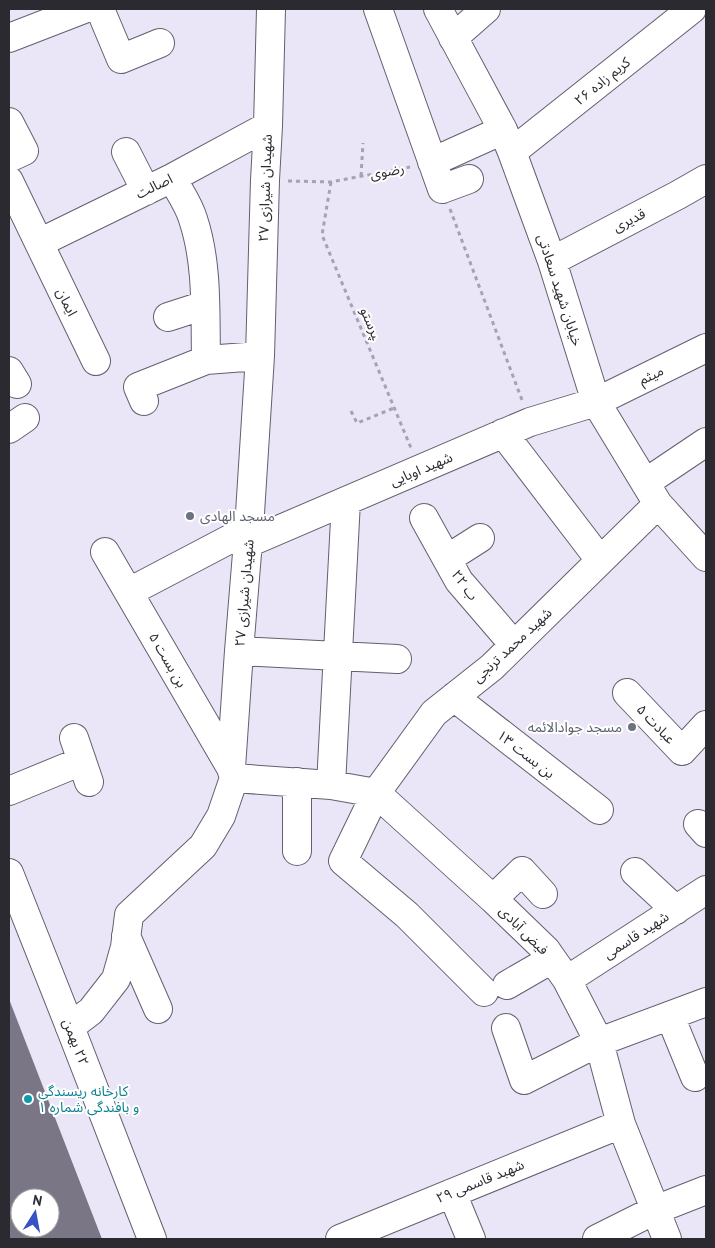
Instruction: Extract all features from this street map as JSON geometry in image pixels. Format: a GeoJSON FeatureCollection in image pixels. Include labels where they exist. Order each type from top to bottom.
{"type":"FeatureCollection","features":[{"type":"Feature","properties":{"kind":"street"},"geometry":{"type":"LineString","coordinates":[[9,38],[84,9]]}},
{"type":"Feature","properties":{"kind":"street"},"geometry":{"type":"LineString","coordinates":[[100,9],[121,59],[160,43]]}},
{"type":"Feature","properties":{"kind":"street","name":"شهیدان شیرازی ۲۷"},"geometry":{"type":"LineString","coordinates":[[70,1028],[91,1010],[116,979],[129,915],[203,846],[221,816],[233,773],[238,651],[260,356],[264,180],[268,126],[271,9]]}},
{"type":"Feature","properties":{"kind":"street"},"geometry":{"type":"LineString","coordinates":[[378,9],[442,189],[469,179]]}},
{"type":"Feature","properties":{"kind":"street","name":"خیابان شهید سعادتی"},"geometry":{"type":"LineString","coordinates":[[438,9],[507,141],[552,261],[596,402],[652,493],[706,557]]}},
{"type":"Feature","properties":{"kind":"street"},"geometry":{"type":"LineString","coordinates":[[453,38],[486,9]]}},
{"type":"Feature","properties":{"kind":"street","name":"کریم زاده ۲۶"},"geometry":{"type":"LineString","coordinates":[[507,141],[692,9]]}},
{"type":"Feature","properties":{"kind":"street"},"geometry":{"type":"LineString","coordinates":[[9,122],[24,151],[9,158]]}},
{"type":"Feature","properties":{"kind":"street","name":"اصالت"},"geometry":{"type":"LineString","coordinates":[[39,243],[172,178],[268,126]]}},
{"type":"Feature","properties":{"kind":"street"},"geometry":{"type":"LineString","coordinates":[[432,162],[507,141]]}},
{"type":"Feature","properties":{"kind":"street"},"geometry":{"type":"LineString","coordinates":[[126,152],[146,191]]}},
{"type":"Feature","properties":{"kind":"street"},"geometry":{"type":"LineString","coordinates":[[172,178],[192,217],[200,242],[204,285],[206,360]]}},
{"type":"Feature","properties":{"kind":"street","name":"قدیری"},"geometry":{"type":"LineString","coordinates":[[552,261],[706,179]]}},
{"type":"Feature","properties":{"kind":"street","name":"ایمان"},"geometry":{"type":"LineString","coordinates":[[9,181],[96,361]]}},
{"type":"Feature","properties":{"kind":"street"},"geometry":{"type":"LineString","coordinates":[[168,317],[205,305]]}},
{"type":"Feature","properties":{"kind":"street","name":"میثم"},"geometry":{"type":"LineString","coordinates":[[596,402],[706,348]]}},
{"type":"Feature","properties":{"kind":"street"},"geometry":{"type":"LineString","coordinates":[[144,401],[138,387],[206,360],[260,356]]}},
{"type":"Feature","properties":{"kind":"street","name":"شهید اوبایی"},"geometry":{"type":"LineString","coordinates":[[128,592],[248,536],[346,501],[530,422],[596,402]]}},
{"type":"Feature","properties":{"kind":"street"},"geometry":{"type":"LineString","coordinates":[[503,433],[600,560]]}},
{"type":"Feature","properties":{"kind":"street","name":"شهید محمد ترنجی"},"geometry":{"type":"LineString","coordinates":[[495,989],[343,861],[376,794],[434,713],[492,667],[600,560],[652,493],[706,442]]}},
{"type":"Feature","properties":{"kind":"street"},"geometry":{"type":"LineString","coordinates":[[330,785],[346,501]]}},
{"type":"Feature","properties":{"kind":"street","name":"ب ۲۲"},"geometry":{"type":"LineString","coordinates":[[424,518],[459,581],[514,645]]}},
{"type":"Feature","properties":{"kind":"street"},"geometry":{"type":"LineString","coordinates":[[447,559],[480,538]]}},
{"type":"Feature","properties":{"kind":"street","name":"بن بست ۵"},"geometry":{"type":"LineString","coordinates":[[105,552],[233,773]]}},
{"type":"Feature","properties":{"kind":"street"},"geometry":{"type":"LineString","coordinates":[[238,651],[397,659]]}},
{"type":"Feature","properties":{"kind":"street","name":"عبادت ۵"},"geometry":{"type":"LineString","coordinates":[[627,693],[682,750],[706,725]]}},
{"type":"Feature","properties":{"kind":"street","name":"بن بست ۱۳"},"geometry":{"type":"LineString","coordinates":[[454,697],[599,810]]}},
{"type":"Feature","properties":{"kind":"street"},"geometry":{"type":"LineString","coordinates":[[9,791],[82,760]]}},
{"type":"Feature","properties":{"kind":"street"},"geometry":{"type":"LineString","coordinates":[[233,773],[330,785],[376,794]]}},
{"type":"Feature","properties":{"kind":"street"},"geometry":{"type":"LineString","coordinates":[[297,782],[297,851]]}},
{"type":"Feature","properties":{"kind":"street","name":"فیض آبادی"},"geometry":{"type":"LineString","coordinates":[[376,794],[493,899],[546,950],[598,1042],[621,1124],[667,1239]]}},
{"type":"Feature","properties":{"kind":"street"},"geometry":{"type":"LineString","coordinates":[[493,899],[522,871],[543,894]]}},
{"type":"Feature","properties":{"kind":"street"},"geometry":{"type":"LineString","coordinates":[[635,872],[676,910]]}},
{"type":"Feature","properties":{"kind":"street","name":"٢٢ بهمن"},"geometry":{"type":"LineString","coordinates":[[9,873],[152,1239]]}},
{"type":"Feature","properties":{"kind":"street","name":"شهید قاسمی"},"geometry":{"type":"LineString","coordinates":[[495,989],[559,970],[676,910],[706,890]]}},
{"type":"Feature","properties":{"kind":"street"},"geometry":{"type":"LineString","coordinates":[[126,936],[158,1009]]}},
{"type":"Feature","properties":{"kind":"street"},"geometry":{"type":"LineString","coordinates":[[506,1028],[524,1080],[598,1042],[706,1002]]}},
{"type":"Feature","properties":{"kind":"street"},"geometry":{"type":"LineString","coordinates":[[670,1016],[695,1077]]}},
{"type":"Feature","properties":{"kind":"street","name":"شهبد قاسمی ۲۹"},"geometry":{"type":"LineString","coordinates":[[340,1239],[621,1124]]}},
{"type":"Feature","properties":{"kind":"street"},"geometry":{"type":"LineString","coordinates":[[597,1239],[655,1210],[706,1190]]}},
{"type":"Feature","properties":{"kind":"street"},"geometry":{"type":"LineString","coordinates":[[452,1193],[470,1239]]}},
{"type":"Feature","properties":{"kind":"path"},"geometry":{"type":"LineString","coordinates":[[360,176],[363,143]]}},
{"type":"Feature","properties":{"kind":"path","name":"رضوی"},"geometry":{"type":"LineString","coordinates":[[264,180],[332,182],[432,162]]}},
{"type":"Feature","properties":{"kind":"path","name":"‍‍‍‍‍پرستو"},"geometry":{"type":"LineString","coordinates":[[332,182],[322,235],[420,469]]}},
{"type":"Feature","properties":{"kind":"path"},"geometry":{"type":"LineString","coordinates":[[442,189],[530,422]]}},
{"type":"Feature","properties":{"kind":"path"},"geometry":{"type":"LineString","coordinates":[[351,411],[357,423],[394,408]]}},
{"type":"Feature","properties":{"kind":"building","name":"کارخانه ریسندگی و بافندگی شماره ۱"},"geometry":{"type":"Polygon","coordinates":[[[9,999],[102,1239],[9,1239],[9,999]]]}},
{"type":"Feature","properties":{"kind":"place","name":"مسجد الهادی"},"geometry":{"type":"Point","coordinates":[190,516]}},
{"type":"Feature","properties":{"kind":"place","name":"مسجد جوادالائمه"},"geometry":{"type":"Point","coordinates":[632,727]}},
{"type":"Feature","properties":{"kind":"place","name":"کارخانه ریسندگی و بافندگی شماره ۱"},"geometry":{"type":"Point","coordinates":[28,1099]}}]}
